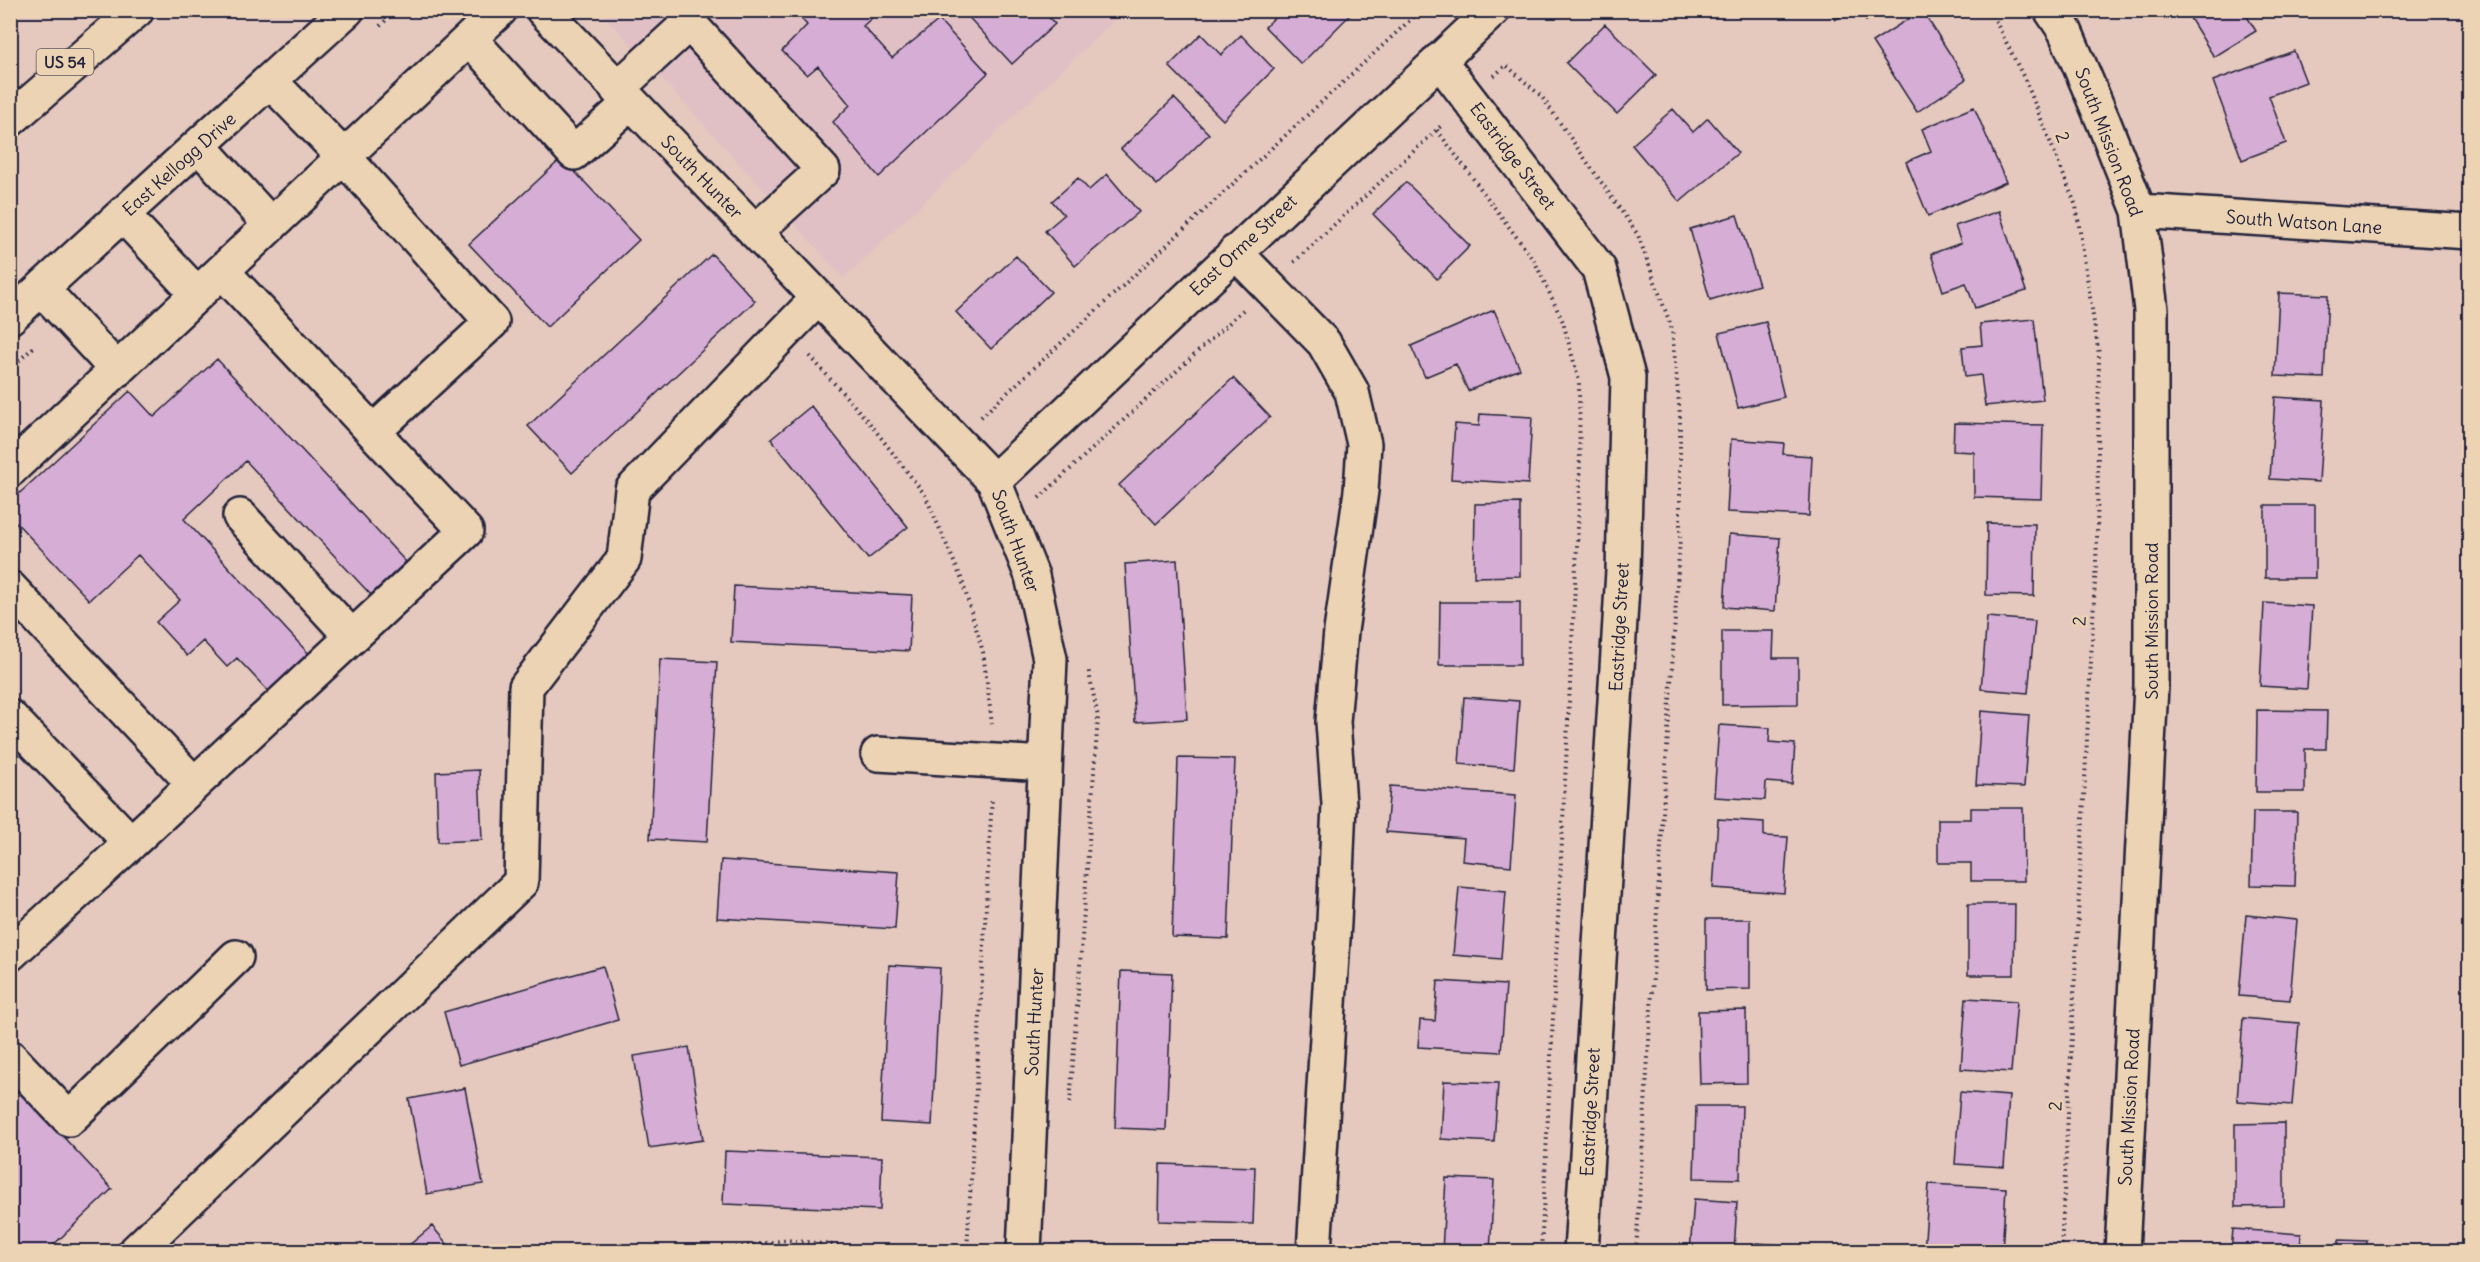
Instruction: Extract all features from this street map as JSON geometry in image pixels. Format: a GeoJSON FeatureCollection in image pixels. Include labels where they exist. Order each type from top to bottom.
{"type":"FeatureCollection","features":[{"type":"Feature","properties":{"kind":"main road","name":"US 54"},"geometry":{"type":"LineString","coordinates":[[10,114],[120,10]]}},
{"type":"Feature","properties":{"kind":"main road"},"geometry":{"type":"LineString","coordinates":[[10,120],[137,10]]}},
{"type":"Feature","properties":{"kind":"main road","name":"East Kellogg Drive"},"geometry":{"type":"LineString","coordinates":[[10,317],[347,10]]}},
{"type":"Feature","properties":{"kind":"main road"},"geometry":{"type":"LineString","coordinates":[[10,470],[500,10]]}},
{"type":"Feature","properties":{"kind":"main road","name":"South Hunter"},"geometry":{"type":"LineString","coordinates":[[543,10],[994,481],[1032,576],[1050,659],[1024,1251]]}},
{"type":"Feature","properties":{"kind":"main road","name":"East Orme Street"},"geometry":{"type":"LineString","coordinates":[[994,481],[1492,10]]}},
{"type":"Feature","properties":{"kind":"main road","name":"South Mission Road"},"geometry":{"type":"LineString","coordinates":[[2050,10],[2065,32],[2139,211],[2151,310],[2151,686],[2122,1251]]}},
{"type":"Feature","properties":{"kind":"main road"},"geometry":{"type":"LineString","coordinates":[[470,39],[574,153],[624,96],[683,17],[823,170],[755,232]]}},
{"type":"Feature","properties":{"kind":"main road","name":"Eastridge Street"},"geometry":{"type":"LineString","coordinates":[[1439,60],[1599,269],[1629,377],[1622,583],[1581,1251]]}},
{"type":"Feature","properties":{"kind":"main road"},"geometry":{"type":"LineString","coordinates":[[270,81],[344,157],[492,322],[373,432]]}},
{"type":"Feature","properties":{"kind":"main road"},"geometry":{"type":"LineString","coordinates":[[199,146],[271,225]]}},
{"type":"Feature","properties":{"kind":"main road","name":"South Watson Lane"},"geometry":{"type":"LineString","coordinates":[[2139,211],[2469,232]]}},
{"type":"Feature","properties":{"kind":"main road"},"geometry":{"type":"LineString","coordinates":[[123,215],[197,294]]}},
{"type":"Feature","properties":{"kind":"main road"},"geometry":{"type":"LineString","coordinates":[[1235,252],[1324,343],[1352,392],[1364,444],[1341,631],[1333,722],[1338,828],[1314,1251]]}},
{"type":"Feature","properties":{"kind":"main road"},"geometry":{"type":"LineString","coordinates":[[10,954],[466,531],[222,271]]}},
{"type":"Feature","properties":{"kind":"main road"},"geometry":{"type":"LineString","coordinates":[[42,289],[117,370]]}},
{"type":"Feature","properties":{"kind":"main road"},"geometry":{"type":"LineString","coordinates":[[135,1251],[521,882],[526,687],[624,560],[632,490],[818,298]]}},
{"type":"Feature","properties":{"kind":"main road"},"geometry":{"type":"LineString","coordinates":[[240,516],[352,637]]}},
{"type":"Feature","properties":{"kind":"main road"},"geometry":{"type":"LineString","coordinates":[[10,588],[194,784]]}},
{"type":"Feature","properties":{"kind":"main road"},"geometry":{"type":"LineString","coordinates":[[10,717],[131,843]]}},
{"type":"Feature","properties":{"kind":"main road"},"geometry":{"type":"LineString","coordinates":[[878,754],[1045,764]]}},
{"type":"Feature","properties":{"kind":"main road"},"geometry":{"type":"LineString","coordinates":[[10,1057],[69,1119],[237,957]]}},
{"type":"Feature","properties":{"kind":"path"},"geometry":{"type":"LineString","coordinates":[[974,423],[1421,10]]}},
{"type":"Feature","properties":{"kind":"path","name":"2"},"geometry":{"type":"LineString","coordinates":[[1990,10],[2027,84],[2076,206],[2099,355],[2097,541],[2061,1251]]}},
{"type":"Feature","properties":{"kind":"path"},"geometry":{"type":"LineString","coordinates":[[1437,130],[1535,262],[1563,322],[1579,381],[1580,487],[1541,1251]]}},
{"type":"Feature","properties":{"kind":"path"},"geometry":{"type":"LineString","coordinates":[[706,1251],[787,1240],[897,1251]]}},
{"type":"Feature","properties":{"kind":"shaded area"},"geometry":{"type":"Polygon","coordinates":[[[600,11],[1124,11],[844,278],[600,11]]]}},
{"type":"Feature","properties":{"kind":"building"},"geometry":{"type":"Polygon","coordinates":[[[793,10],[880,10],[863,26],[892,58],[939,20],[988,73],[879,177],[833,122],[850,105],[818,66],[807,75],[782,51],[807,25],[793,10]]]}},
{"type":"Feature","properties":{"kind":"building"},"geometry":{"type":"Polygon","coordinates":[[[962,10],[1042,10],[1055,24],[1012,64],[962,10]]]}},
{"type":"Feature","properties":{"kind":"building"},"geometry":{"type":"Polygon","coordinates":[[[1282,10],[1350,10],[1352,13],[1301,64],[1265,27],[1282,10]]]}},
{"type":"Feature","properties":{"kind":"building"},"geometry":{"type":"Polygon","coordinates":[[[1829,10],[1850,10],[1835,20],[1829,10]]]}},
{"type":"Feature","properties":{"kind":"building"},"geometry":{"type":"Polygon","coordinates":[[[1859,10],[1883,10],[1866,21],[1859,10]]]}},
{"type":"Feature","properties":{"kind":"building"},"geometry":{"type":"Polygon","coordinates":[[[1922,10],[1966,79],[1917,112],[1872,42],[1922,10]]]}},
{"type":"Feature","properties":{"kind":"building"},"geometry":{"type":"Polygon","coordinates":[[[2185,10],[2243,10],[2256,31],[2214,57],[2185,10]]]}},
{"type":"Feature","properties":{"kind":"building"},"geometry":{"type":"Polygon","coordinates":[[[1605,24],[1656,75],[1617,114],[1566,63],[1605,24]]]}},
{"type":"Feature","properties":{"kind":"building"},"geometry":{"type":"Polygon","coordinates":[[[1201,34],[1221,55],[1241,35],[1274,69],[1223,120],[1169,66],[1201,34]]]}},
{"type":"Feature","properties":{"kind":"building"},"geometry":{"type":"Polygon","coordinates":[[[2294,51],[2306,82],[2269,96],[2286,143],[2242,160],[2213,81],[2294,51]]]}},
{"type":"Feature","properties":{"kind":"building"},"geometry":{"type":"Polygon","coordinates":[[[1174,98],[1209,134],[1157,185],[1121,149],[1174,98]]]}},
{"type":"Feature","properties":{"kind":"building"},"geometry":{"type":"Polygon","coordinates":[[[1974,107],[2006,182],[1928,216],[1906,162],[1931,151],[1922,129],[1974,107]]]}},
{"type":"Feature","properties":{"kind":"building"},"geometry":{"type":"Polygon","coordinates":[[[1673,109],[1693,132],[1708,118],[1738,153],[1680,202],[1632,145],[1673,109]]]}},
{"type":"Feature","properties":{"kind":"building"},"geometry":{"type":"Polygon","coordinates":[[[562,158],[639,240],[547,327],[469,244],[562,158]]]}},
{"type":"Feature","properties":{"kind":"building"},"geometry":{"type":"Polygon","coordinates":[[[1107,174],[1139,212],[1075,266],[1045,231],[1064,215],[1052,201],[1078,178],[1089,190],[1107,174]]]}},
{"type":"Feature","properties":{"kind":"building"},"geometry":{"type":"Polygon","coordinates":[[[1406,182],[1470,246],[1437,279],[1373,214],[1406,182]]]}},
{"type":"Feature","properties":{"kind":"building"},"geometry":{"type":"Polygon","coordinates":[[[1999,211],[2026,291],[1975,308],[1966,283],[1943,291],[1931,254],[1961,243],[1955,226],[1999,211]]]}},
{"type":"Feature","properties":{"kind":"building"},"geometry":{"type":"Polygon","coordinates":[[[1737,215],[1759,285],[1710,300],[1690,229],[1737,215]]]}},
{"type":"Feature","properties":{"kind":"building"},"geometry":{"type":"Polygon","coordinates":[[[712,254],[755,301],[572,473],[528,426],[712,254]]]}},
{"type":"Feature","properties":{"kind":"building"},"geometry":{"type":"Polygon","coordinates":[[[1016,256],[1051,292],[991,349],[956,312],[1016,256]]]}},
{"type":"Feature","properties":{"kind":"building"},"geometry":{"type":"Polygon","coordinates":[[[2279,293],[2328,295],[2324,378],[2275,376],[2279,293]]]}},
{"type":"Feature","properties":{"kind":"building"},"geometry":{"type":"Polygon","coordinates":[[[1494,310],[1520,369],[1468,391],[1456,364],[1425,377],[1411,346],[1494,310]]]}},
{"type":"Feature","properties":{"kind":"building"},"geometry":{"type":"Polygon","coordinates":[[[2034,319],[2043,400],[1985,406],[1981,375],[1965,377],[1962,347],[1982,345],[1980,324],[2034,319]]]}},
{"type":"Feature","properties":{"kind":"building"},"geometry":{"type":"Polygon","coordinates":[[[1766,322],[1784,397],[1738,408],[1719,333],[1766,322]]]}},
{"type":"Feature","properties":{"kind":"building"},"geometry":{"type":"Polygon","coordinates":[[[217,359],[406,562],[371,595],[246,461],[184,519],[309,654],[269,692],[237,658],[227,667],[203,641],[187,656],[156,622],[180,600],[138,555],[89,600],[10,516],[10,502],[130,391],[154,417],[217,359]]]}},
{"type":"Feature","properties":{"kind":"building"},"geometry":{"type":"Polygon","coordinates":[[[1233,378],[1270,417],[1156,524],[1119,485],[1233,378]]]}},
{"type":"Feature","properties":{"kind":"building"},"geometry":{"type":"Polygon","coordinates":[[[2275,397],[2324,400],[2319,482],[2270,479],[2275,397]]]}},
{"type":"Feature","properties":{"kind":"building"},"geometry":{"type":"Polygon","coordinates":[[[811,406],[908,527],[868,559],[771,439],[811,406]]]}},
{"type":"Feature","properties":{"kind":"building"},"geometry":{"type":"Polygon","coordinates":[[[1480,414],[1532,417],[1528,484],[1451,479],[1455,424],[1479,426],[1480,414]]]}},
{"type":"Feature","properties":{"kind":"building"},"geometry":{"type":"Polygon","coordinates":[[[1954,423],[2043,425],[2041,499],[1974,497],[1974,452],[1953,451],[1954,423]]]}},
{"type":"Feature","properties":{"kind":"building"},"geometry":{"type":"Polygon","coordinates":[[[1731,439],[1784,443],[1783,454],[1812,456],[1809,516],[1727,512],[1731,439]]]}},
{"type":"Feature","properties":{"kind":"building"},"geometry":{"type":"Polygon","coordinates":[[[1520,503],[1520,576],[1474,577],[1475,504],[1520,503]]]}},
{"type":"Feature","properties":{"kind":"building"},"geometry":{"type":"Polygon","coordinates":[[[2265,505],[2315,505],[2315,578],[2265,578],[2265,505]]]}},
{"type":"Feature","properties":{"kind":"building"},"geometry":{"type":"Polygon","coordinates":[[[1987,523],[2035,524],[2034,596],[1986,595],[1987,523]]]}},
{"type":"Feature","properties":{"kind":"building"},"geometry":{"type":"Polygon","coordinates":[[[1729,534],[1780,538],[1775,611],[1724,607],[1729,534]]]}},
{"type":"Feature","properties":{"kind":"building"},"geometry":{"type":"Polygon","coordinates":[[[1177,560],[1187,719],[1135,722],[1125,564],[1177,560]]]}},
{"type":"Feature","properties":{"kind":"building"},"geometry":{"type":"Polygon","coordinates":[[[734,586],[912,595],[909,651],[731,642],[734,586]]]}},
{"type":"Feature","properties":{"kind":"building"},"geometry":{"type":"Polygon","coordinates":[[[1440,602],[1520,602],[1520,665],[1439,665],[1440,602]]]}},
{"type":"Feature","properties":{"kind":"building"},"geometry":{"type":"Polygon","coordinates":[[[2264,603],[2312,606],[2307,689],[2260,686],[2264,603]]]}},
{"type":"Feature","properties":{"kind":"building"},"geometry":{"type":"Polygon","coordinates":[[[1987,617],[2035,621],[2028,693],[1981,689],[1987,617]]]}},
{"type":"Feature","properties":{"kind":"building"},"geometry":{"type":"Polygon","coordinates":[[[1722,631],[1774,631],[1773,658],[1798,658],[1798,704],[1722,705],[1722,631]]]}},
{"type":"Feature","properties":{"kind":"building"},"geometry":{"type":"Polygon","coordinates":[[[660,659],[717,662],[707,842],[650,839],[660,659]]]}},
{"type":"Feature","properties":{"kind":"building"},"geometry":{"type":"Polygon","coordinates":[[[1464,697],[1519,701],[1514,768],[1459,764],[1464,697]]]}},
{"type":"Feature","properties":{"kind":"building"},"geometry":{"type":"Polygon","coordinates":[[[2257,710],[2327,711],[2326,749],[2305,749],[2305,792],[2256,792],[2257,710]]]}},
{"type":"Feature","properties":{"kind":"building"},"geometry":{"type":"Polygon","coordinates":[[[1981,711],[2029,715],[2024,787],[1976,785],[1981,711]]]}},
{"type":"Feature","properties":{"kind":"building"},"geometry":{"type":"Polygon","coordinates":[[[1719,725],[1770,728],[1769,742],[1795,744],[1792,784],[1766,782],[1765,800],[1714,797],[1719,725]]]}},
{"type":"Feature","properties":{"kind":"building"},"geometry":{"type":"Polygon","coordinates":[[[1178,758],[1235,759],[1228,939],[1172,937],[1178,758]]]}},
{"type":"Feature","properties":{"kind":"building"},"geometry":{"type":"Polygon","coordinates":[[[479,770],[482,840],[438,842],[436,772],[479,770]]]}},
{"type":"Feature","properties":{"kind":"building"},"geometry":{"type":"Polygon","coordinates":[[[1390,786],[1516,795],[1511,866],[1462,861],[1464,838],[1386,832],[1390,786]]]}},
{"type":"Feature","properties":{"kind":"building"},"geometry":{"type":"Polygon","coordinates":[[[1971,808],[2023,808],[2024,881],[1971,881],[1971,863],[1938,863],[1938,819],[1971,819],[1971,808]]]}},
{"type":"Feature","properties":{"kind":"building"},"geometry":{"type":"Polygon","coordinates":[[[2253,812],[2297,812],[2295,886],[2251,885],[2253,812]]]}},
{"type":"Feature","properties":{"kind":"building"},"geometry":{"type":"Polygon","coordinates":[[[1718,819],[1764,822],[1764,836],[1788,837],[1784,893],[1713,888],[1718,819]]]}},
{"type":"Feature","properties":{"kind":"building"},"geometry":{"type":"Polygon","coordinates":[[[721,860],[899,872],[895,929],[717,918],[721,860]]]}},
{"type":"Feature","properties":{"kind":"building"},"geometry":{"type":"Polygon","coordinates":[[[1459,887],[1506,891],[1501,959],[1453,955],[1459,887]]]}},
{"type":"Feature","properties":{"kind":"building"},"geometry":{"type":"Polygon","coordinates":[[[1968,904],[2015,904],[2014,975],[1968,975],[1968,904]]]}},
{"type":"Feature","properties":{"kind":"building"},"geometry":{"type":"Polygon","coordinates":[[[2246,915],[2297,920],[2290,1000],[2239,996],[2246,915]]]}},
{"type":"Feature","properties":{"kind":"building"},"geometry":{"type":"Polygon","coordinates":[[[1706,919],[1750,919],[1750,989],[1706,990],[1706,919]]]}},
{"type":"Feature","properties":{"kind":"building"},"geometry":{"type":"Polygon","coordinates":[[[889,965],[940,968],[932,1125],[881,1122],[889,965]]]}},
{"type":"Feature","properties":{"kind":"building"},"geometry":{"type":"Polygon","coordinates":[[[603,966],[618,1020],[459,1065],[444,1012],[603,966]]]}},
{"type":"Feature","properties":{"kind":"building"},"geometry":{"type":"Polygon","coordinates":[[[1121,971],[1172,973],[1166,1130],[1115,1128],[1121,971]]]}},
{"type":"Feature","properties":{"kind":"building"},"geometry":{"type":"Polygon","coordinates":[[[1438,981],[1506,985],[1501,1052],[1418,1047],[1420,1020],[1435,1021],[1438,981]]]}},
{"type":"Feature","properties":{"kind":"building"},"geometry":{"type":"Polygon","coordinates":[[[1966,998],[2017,1001],[2011,1072],[1961,1069],[1966,998]]]}},
{"type":"Feature","properties":{"kind":"building"},"geometry":{"type":"Polygon","coordinates":[[[1746,1010],[1747,1083],[1700,1084],[1698,1011],[1746,1010]]]}},
{"type":"Feature","properties":{"kind":"building"},"geometry":{"type":"Polygon","coordinates":[[[2243,1018],[2299,1023],[2292,1105],[2237,1101],[2243,1018]]]}},
{"type":"Feature","properties":{"kind":"building"},"geometry":{"type":"Polygon","coordinates":[[[689,1047],[703,1140],[649,1148],[634,1056],[689,1047]]]}},
{"type":"Feature","properties":{"kind":"building"},"geometry":{"type":"Polygon","coordinates":[[[10,1080],[112,1189],[46,1252],[10,1252],[10,1080]]]}},
{"type":"Feature","properties":{"kind":"building"},"geometry":{"type":"Polygon","coordinates":[[[1444,1081],[1498,1083],[1494,1142],[1441,1139],[1444,1081]]]}},
{"type":"Feature","properties":{"kind":"building"},"geometry":{"type":"Polygon","coordinates":[[[465,1088],[483,1184],[427,1194],[409,1099],[465,1088]]]}},
{"type":"Feature","properties":{"kind":"building"},"geometry":{"type":"Polygon","coordinates":[[[1960,1092],[2009,1096],[2004,1167],[1955,1164],[1960,1092]]]}},
{"type":"Feature","properties":{"kind":"building"},"geometry":{"type":"Polygon","coordinates":[[[1696,1106],[1742,1106],[1740,1179],[1694,1178],[1696,1106]]]}},
{"type":"Feature","properties":{"kind":"building"},"geometry":{"type":"Polygon","coordinates":[[[2284,1123],[2284,1206],[2235,1207],[2235,1124],[2284,1123]]]}},
{"type":"Feature","properties":{"kind":"building"},"geometry":{"type":"Polygon","coordinates":[[[725,1151],[882,1157],[880,1210],[723,1204],[725,1151]]]}},
{"type":"Feature","properties":{"kind":"building"},"geometry":{"type":"Polygon","coordinates":[[[1160,1164],[1255,1167],[1253,1224],[1159,1221],[1160,1164]]]}},
{"type":"Feature","properties":{"kind":"building"},"geometry":{"type":"Polygon","coordinates":[[[1446,1178],[1494,1180],[1490,1252],[1442,1252],[1446,1178]]]}},
{"type":"Feature","properties":{"kind":"building"},"geometry":{"type":"Polygon","coordinates":[[[1929,1184],[2006,1188],[2002,1252],[1924,1252],[1929,1184]]]}},
{"type":"Feature","properties":{"kind":"building"},"geometry":{"type":"Polygon","coordinates":[[[1694,1199],[1737,1202],[1734,1252],[1690,1252],[1694,1199]]]}},
{"type":"Feature","properties":{"kind":"building"},"geometry":{"type":"Polygon","coordinates":[[[432,1226],[454,1252],[401,1252],[432,1226]]]}},
{"type":"Feature","properties":{"kind":"building"},"geometry":{"type":"Polygon","coordinates":[[[2233,1229],[2301,1234],[2300,1252],[2231,1252],[2233,1229]]]}},
{"type":"Feature","properties":{"kind":"building"},"geometry":{"type":"Polygon","coordinates":[[[2339,1240],[2367,1241],[2366,1252],[2338,1252],[2339,1240]]]}},
{"type":"Feature","properties":{"kind":"building"},"geometry":{"type":"Polygon","coordinates":[[[1756,1243],[1798,1246],[1798,1252],[1755,1252],[1756,1243]]]}}]}
